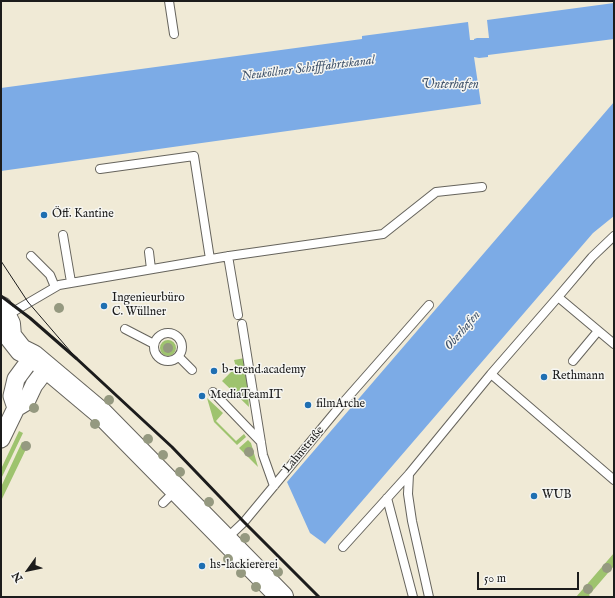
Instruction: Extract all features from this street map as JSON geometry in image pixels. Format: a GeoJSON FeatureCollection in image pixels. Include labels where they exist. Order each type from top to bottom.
{"type":"FeatureCollection","features":[{"type":"Feature","properties":{"kind":"street"},"geometry":{"type":"LineString","coordinates":[[5,316],[10,336],[21,350],[40,362],[102,414],[170,496],[226,540],[282,597]]}},
{"type":"Feature","properties":{"kind":"street"},"geometry":{"type":"LineString","coordinates":[[3,432],[16,408],[26,402],[34,385],[40,362]]}},
{"type":"Feature","properties":{"kind":"lane"},"geometry":{"type":"LineString","coordinates":[[169,1],[174,34]]}},
{"type":"Feature","properties":{"kind":"lane"},"geometry":{"type":"LineString","coordinates":[[100,169],[194,156],[210,259]]}},
{"type":"Feature","properties":{"kind":"lane"},"geometry":{"type":"LineString","coordinates":[[5,316],[55,287],[71,282],[228,256],[383,234],[436,192],[482,187]]}},
{"type":"Feature","properties":{"kind":"lane"},"geometry":{"type":"LineString","coordinates":[[63,235],[71,282]]}},
{"type":"Feature","properties":{"kind":"lane"},"geometry":{"type":"LineString","coordinates":[[343,547],[409,474],[491,374],[592,257],[614,236]]}},
{"type":"Feature","properties":{"kind":"lane"},"geometry":{"type":"LineString","coordinates":[[149,252],[151,269]]}},
{"type":"Feature","properties":{"kind":"lane"},"geometry":{"type":"LineString","coordinates":[[31,256],[50,275],[55,287]]}},
{"type":"Feature","properties":{"kind":"lane"},"geometry":{"type":"LineString","coordinates":[[228,256],[238,315]]}},
{"type":"Feature","properties":{"kind":"lane"},"geometry":{"type":"LineString","coordinates":[[558,297],[614,344]]}},
{"type":"Feature","properties":{"kind":"lane","name":"Lahnstraße"},"geometry":{"type":"LineString","coordinates":[[226,540],[244,522],[341,405],[428,305]]}},
{"type":"Feature","properties":{"kind":"lane"},"geometry":{"type":"LineString","coordinates":[[242,324],[263,455],[274,486]]}},
{"type":"Feature","properties":{"kind":"lane"},"geometry":{"type":"LineString","coordinates":[[125,329],[154,344]]}},
{"type":"Feature","properties":{"kind":"lane"},"geometry":{"type":"LineString","coordinates":[[573,361],[598,331]]}},
{"type":"Feature","properties":{"kind":"lane"},"geometry":{"type":"LineString","coordinates":[[164,333],[174,334],[178,337],[183,346],[179,357],[167,362],[162,361],[155,354],[154,344],[156,339],[164,333]]}},
{"type":"Feature","properties":{"kind":"lane"},"geometry":{"type":"LineString","coordinates":[[179,357],[192,370]]}},
{"type":"Feature","properties":{"kind":"lane"},"geometry":{"type":"LineString","coordinates":[[491,374],[614,480]]}},
{"type":"Feature","properties":{"kind":"lane"},"geometry":{"type":"LineString","coordinates":[[213,392],[261,442]]}},
{"type":"Feature","properties":{"kind":"lane"},"geometry":{"type":"LineString","coordinates":[[409,474],[408,494],[412,521],[429,597]]}},
{"type":"Feature","properties":{"kind":"lane"},"geometry":{"type":"LineString","coordinates":[[387,498],[413,597]]}},
{"type":"Feature","properties":{"kind":"green space"},"geometry":{"type":"Polygon","coordinates":[[[165,340],[171,340],[176,345],[174,354],[171,356],[165,356],[160,351],[160,345],[165,340]]]}},
{"type":"Feature","properties":{"kind":"green space"},"geometry":{"type":"Polygon","coordinates":[[[245,358],[249,407],[222,381],[236,367],[234,360],[245,358]]]}},
{"type":"Feature","properties":{"kind":"green space"},"geometry":{"type":"Polygon","coordinates":[[[207,398],[223,413],[216,421],[236,441],[244,434],[246,437],[237,445],[214,422],[207,398]]]}},
{"type":"Feature","properties":{"kind":"green space"},"geometry":{"type":"Polygon","coordinates":[[[19,431],[23,433],[1,479],[1,469],[19,431]]]}},
{"type":"Feature","properties":{"kind":"green space"},"geometry":{"type":"Polygon","coordinates":[[[248,440],[251,443],[258,467],[239,448],[248,440]]]}},
{"type":"Feature","properties":{"kind":"green space"},"geometry":{"type":"Polygon","coordinates":[[[22,442],[28,445],[1,501],[1,487],[22,442]]]}},
{"type":"Feature","properties":{"kind":"green space"},"geometry":{"type":"Polygon","coordinates":[[[614,553],[614,566],[589,595],[591,597],[576,597],[614,553]]]}},
{"type":"Feature","properties":{"kind":"water"},"geometry":{"type":"Polygon","coordinates":[[[614,3],[614,39],[488,55],[488,57],[474,57],[481,104],[1,171],[1,88],[362,39],[362,36],[468,22],[470,40],[477,38],[489,38],[487,20],[614,3]]]}},
{"type":"Feature","properties":{"kind":"water","name":"Oberhafen"},"geometry":{"type":"Polygon","coordinates":[[[614,102],[614,216],[593,233],[325,544],[310,533],[287,482],[614,102]]]}},
{"type":"Feature","properties":{"kind":"tram line"},"geometry":{"type":"LineString","coordinates":[[1,261],[28,302],[77,359]]}},
{"type":"Feature","properties":{"kind":"railway"},"geometry":{"type":"LineString","coordinates":[[1,296],[30,318],[77,359],[172,447],[319,597]]}},
{"type":"Feature","properties":{"kind":"place","name":"Öff. Kantine"},"geometry":{"type":"Point","coordinates":[44,215]}},
{"type":"Feature","properties":{"kind":"place","name":"Ingenieurbüro C. Wüllner"},"geometry":{"type":"Point","coordinates":[104,306]}},
{"type":"Feature","properties":{"kind":"place","name":"b-trend.academy"},"geometry":{"type":"Point","coordinates":[214,371]}},
{"type":"Feature","properties":{"kind":"place","name":"Rethmann"},"geometry":{"type":"Point","coordinates":[544,377]}},
{"type":"Feature","properties":{"kind":"place","name":"MediaTeamIT"},"geometry":{"type":"Point","coordinates":[202,396]}},
{"type":"Feature","properties":{"kind":"place","name":"filmArche"},"geometry":{"type":"Point","coordinates":[308,405]}},
{"type":"Feature","properties":{"kind":"place","name":"WUB"},"geometry":{"type":"Point","coordinates":[534,496]}},
{"type":"Feature","properties":{"kind":"place","name":"hs-lackiererei"},"geometry":{"type":"Point","coordinates":[202,566]}},
{"type":"Feature","properties":{"kind":"water label","name":"Neuköllner Schifffahrtskanal"},"geometry":{"type":"Point","coordinates":[308,69]}},
{"type":"Feature","properties":{"kind":"water label","name":"Unterhafen"},"geometry":{"type":"Point","coordinates":[450,85]}}]}
